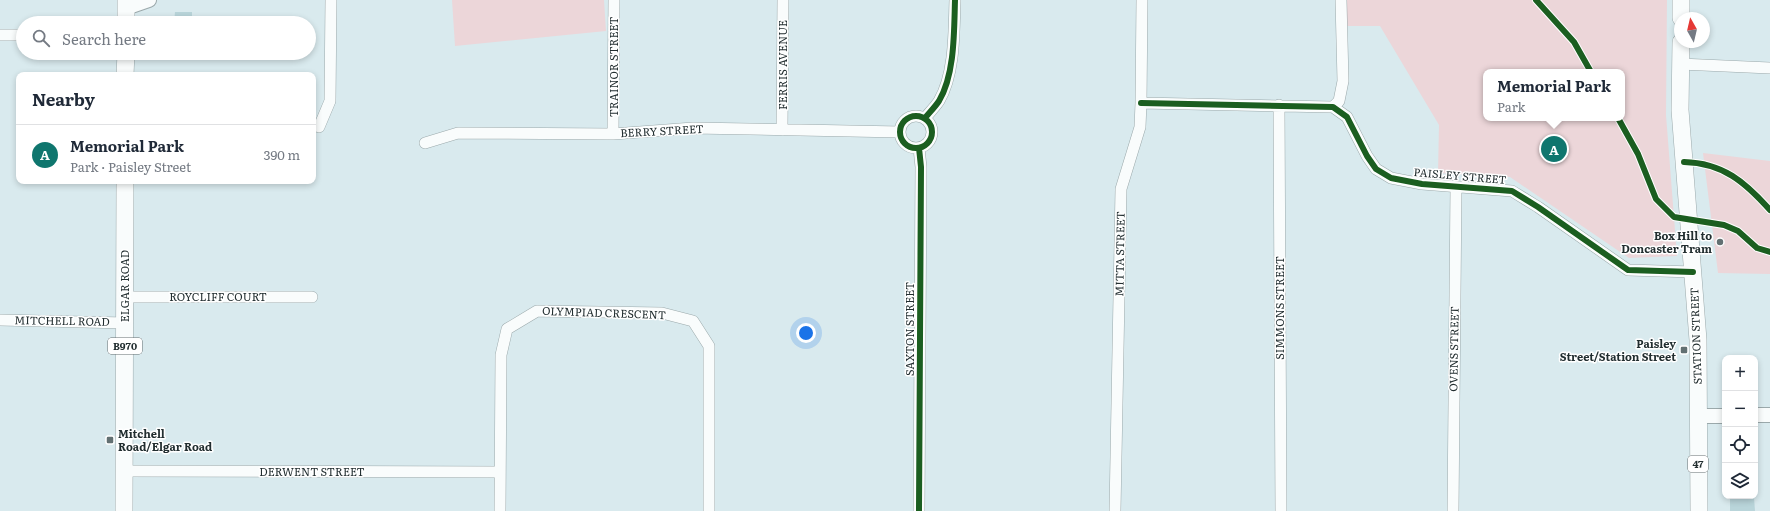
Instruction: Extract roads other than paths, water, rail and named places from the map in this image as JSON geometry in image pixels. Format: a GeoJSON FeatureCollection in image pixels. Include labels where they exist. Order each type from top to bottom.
{"type":"FeatureCollection","features":[{"type":"Feature","properties":{"kind":"main road"},"geometry":{"type":"LineString","coordinates":[[1681,0],[1681,12]]}},
{"type":"Feature","properties":{"kind":"main road","name":"STATION STREET"},"geometry":{"type":"LineString","coordinates":[[1681,48],[1680,110],[1698,340],[1699,511]]}},
{"type":"Feature","properties":{"kind":"main road"},"geometry":{"type":"LineString","coordinates":[[126,60],[126,72]]}},
{"type":"Feature","properties":{"kind":"main road","name":"ELGAR ROAD"},"geometry":{"type":"LineString","coordinates":[[124,511],[125,184]]}},
{"type":"Feature","properties":{"kind":"street"},"geometry":{"type":"LineString","coordinates":[[126,10],[149,0]]}},
{"type":"Feature","properties":{"kind":"street"},"geometry":{"type":"LineString","coordinates":[[319,127],[330,101],[331,0]]}},
{"type":"Feature","properties":{"kind":"street","name":"TRAINOR STREET"},"geometry":{"type":"LineString","coordinates":[[613,134],[614,0]]}},
{"type":"Feature","properties":{"kind":"street","name":"FERRIS AVENUE"},"geometry":{"type":"LineString","coordinates":[[782,130],[783,0]]}},
{"type":"Feature","properties":{"kind":"street"},"geometry":{"type":"LineString","coordinates":[[925,118],[939,101],[950,72],[954,26],[954,0]]}},
{"type":"Feature","properties":{"kind":"street","name":"MITTA STREET"},"geometry":{"type":"LineString","coordinates":[[1116,511],[1121,189],[1140,127],[1142,103],[1142,0]]}},
{"type":"Feature","properties":{"kind":"street"},"geometry":{"type":"LineString","coordinates":[[1142,103],[1334,107],[1339,101],[1343,81],[1341,0]]}},
{"type":"Feature","properties":{"kind":"street"},"geometry":{"type":"LineString","coordinates":[[0,35],[16,35]]}},
{"type":"Feature","properties":{"kind":"street"},"geometry":{"type":"LineString","coordinates":[[1680,64],[1770,68]]}},
{"type":"Feature","properties":{"kind":"street","name":"SIMMONS STREET"},"geometry":{"type":"LineString","coordinates":[[1280,105],[1281,511]]}},
{"type":"Feature","properties":{"kind":"street","name":"PAISLEY STREET"},"geometry":{"type":"LineString","coordinates":[[1334,107],[1347,117],[1367,156],[1376,169],[1391,178],[1422,184],[1512,191],[1538,207],[1628,270],[1693,272]]}},
{"type":"Feature","properties":{"kind":"street"},"geometry":{"type":"LineString","coordinates":[[910,117],[925,118],[929,121],[933,132],[931,140],[926,145],[919,148],[912,148],[905,144],[900,132],[903,123],[910,117]]}},
{"type":"Feature","properties":{"kind":"street","name":"BERRY STREET"},"geometry":{"type":"LineString","coordinates":[[425,143],[458,133],[613,134],[693,128],[900,132]]}},
{"type":"Feature","properties":{"kind":"street","name":"SAXTON STREET"},"geometry":{"type":"LineString","coordinates":[[919,148],[921,167],[919,511]]}},
{"type":"Feature","properties":{"kind":"street","name":"OVENS STREET"},"geometry":{"type":"LineString","coordinates":[[1453,511],[1456,186]]}},
{"type":"Feature","properties":{"kind":"street","name":"ROYCLIFF COURT"},"geometry":{"type":"LineString","coordinates":[[125,297],[312,297]]}},
{"type":"Feature","properties":{"kind":"street","name":"OLYMPIAD CRESCENT"},"geometry":{"type":"LineString","coordinates":[[500,511],[501,355],[507,329],[537,311],[662,313],[693,321],[710,346],[710,511]]}},
{"type":"Feature","properties":{"kind":"street","name":"MITCHELL ROAD"},"geometry":{"type":"LineString","coordinates":[[0,320],[125,323]]}},
{"type":"Feature","properties":{"kind":"street"},"geometry":{"type":"LineString","coordinates":[[1758,415],[1770,415]]}},
{"type":"Feature","properties":{"kind":"street"},"geometry":{"type":"LineString","coordinates":[[1698,416],[1722,416]]}},
{"type":"Feature","properties":{"kind":"street","name":"DERWENT STREET"},"geometry":{"type":"LineString","coordinates":[[124,471],[500,472]]}},
{"type":"Feature","properties":{"kind":"place","name":"Memorial Park"},"geometry":{"type":"Point","coordinates":[1554,149]}},
{"type":"Feature","properties":{"kind":"place","name":"Box Hill to Doncaster Tram"},"geometry":{"type":"Point","coordinates":[1720,242]}},
{"type":"Feature","properties":{"kind":"place","name":"Paisley Street/Station Street"},"geometry":{"type":"Point","coordinates":[1684,350]}},
{"type":"Feature","properties":{"kind":"place","name":"Mitchell Road/Elgar Road"},"geometry":{"type":"Point","coordinates":[110,440]}}]}
